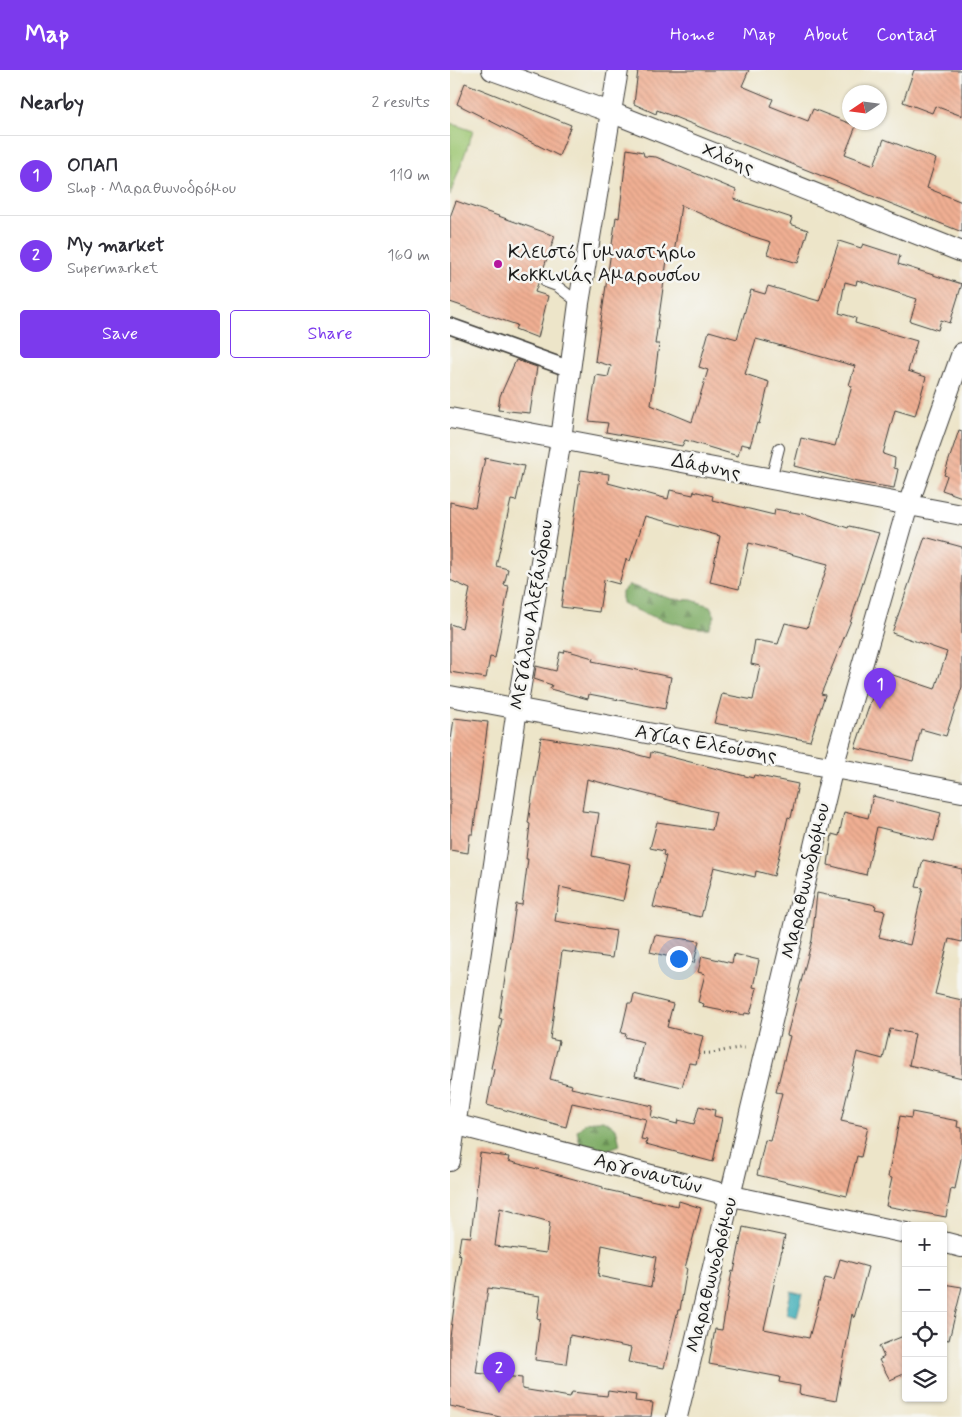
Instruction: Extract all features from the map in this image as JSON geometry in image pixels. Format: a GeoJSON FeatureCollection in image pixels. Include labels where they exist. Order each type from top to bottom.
{"type":"FeatureCollection","features":[{"type":"Feature","properties":{"kind":"street","name":"Χλόης"},"geometry":{"type":"LineString","coordinates":[[492,70],[612,113],[962,252]]}},
{"type":"Feature","properties":{"kind":"street","name":"Μεγάλου Αλεξάνδρου"},"geometry":{"type":"LineString","coordinates":[[450,1161],[453,1124],[561,439],[579,303],[618,70]]}},
{"type":"Feature","properties":{"kind":"street"},"geometry":{"type":"LineString","coordinates":[[450,326],[570,368]]}},
{"type":"Feature","properties":{"kind":"street","name":"Μαραθωνοδρόμου"},"geometry":{"type":"LineString","coordinates":[[677,1417],[732,1196],[833,767],[908,505],[962,353]]}},
{"type":"Feature","properties":{"kind":"street","name":"Δάφνης"},"geometry":{"type":"LineString","coordinates":[[450,418],[962,515]]}},
{"type":"Feature","properties":{"kind":"street","name":"Αγίας Ελεούσης"},"geometry":{"type":"LineString","coordinates":[[450,696],[962,792]]}},
{"type":"Feature","properties":{"kind":"street","name":"Αργοναυτών"},"geometry":{"type":"LineString","coordinates":[[453,1124],[732,1196],[902,1232]]}},
{"type":"Feature","properties":{"kind":"street"},"geometry":{"type":"LineString","coordinates":[[947,1243],[962,1247]]}},
{"type":"Feature","properties":{"kind":"lane"},"geometry":{"type":"LineString","coordinates":[[546,282],[557,286],[579,303]]}},
{"type":"Feature","properties":{"kind":"lane"},"geometry":{"type":"LineString","coordinates":[[772,479],[779,448]]}},
{"type":"Feature","properties":{"kind":"path"},"geometry":{"type":"LineString","coordinates":[[699,1053],[717,1053],[732,1047],[751,1049],[765,1054]]}},
{"type":"Feature","properties":{"kind":"green space"},"geometry":{"type":"Polygon","coordinates":[[[450,123],[473,131],[450,195],[450,123]]]}},
{"type":"Feature","properties":{"kind":"green space"},"geometry":{"type":"Polygon","coordinates":[[[629,585],[672,599],[692,600],[710,606],[715,616],[709,628],[700,628],[677,624],[652,616],[622,603],[622,592],[629,585]]]}},
{"type":"Feature","properties":{"kind":"green space"},"geometry":{"type":"Polygon","coordinates":[[[603,1120],[616,1128],[620,1145],[604,1151],[580,1144],[577,1131],[586,1122],[603,1120]]]}},
{"type":"Feature","properties":{"kind":"water"},"geometry":{"type":"Polygon","coordinates":[[[791,1291],[803,1294],[797,1317],[786,1314],[791,1291]]]}},
{"type":"Feature","properties":{"kind":"building"},"geometry":{"type":"Polygon","coordinates":[[[638,70],[749,70],[742,86],[773,99],[770,106],[808,121],[813,109],[842,120],[842,130],[854,130],[845,154],[874,165],[884,139],[936,159],[927,188],[962,202],[962,232],[657,110],[656,114],[634,104],[638,70]]]}},
{"type":"Feature","properties":{"kind":"building"},"geometry":{"type":"Polygon","coordinates":[[[914,70],[962,70],[962,116],[935,106],[932,113],[903,102],[914,70]]]}},
{"type":"Feature","properties":{"kind":"building"},"geometry":{"type":"Polygon","coordinates":[[[465,83],[571,125],[559,156],[457,104],[465,83]]]}},
{"type":"Feature","properties":{"kind":"building"},"geometry":{"type":"Polygon","coordinates":[[[627,149],[643,152],[644,156],[656,157],[736,190],[734,199],[792,218],[790,224],[808,230],[798,263],[767,254],[771,242],[748,235],[681,205],[674,254],[668,253],[655,344],[659,344],[651,405],[692,422],[708,370],[699,367],[709,331],[737,339],[751,290],[765,294],[768,286],[819,301],[839,241],[861,248],[863,244],[900,256],[898,264],[962,284],[950,323],[941,320],[938,330],[910,321],[917,299],[857,280],[856,285],[845,282],[839,313],[856,318],[855,323],[917,341],[908,371],[926,377],[915,416],[895,410],[883,454],[895,458],[894,468],[898,469],[894,488],[857,482],[794,466],[801,438],[835,446],[852,386],[849,385],[855,366],[756,339],[745,374],[769,382],[759,424],[757,423],[750,446],[741,444],[738,456],[685,440],[682,446],[606,432],[608,423],[589,421],[596,375],[608,377],[611,366],[595,361],[616,217],[619,218],[627,149]]]}},
{"type":"Feature","properties":{"kind":"building","name":"Κλειστό Γυμναστήριο Κοκκινιάς Αμαρουσίου"},"geometry":{"type":"Polygon","coordinates":[[[456,201],[555,236],[535,292],[548,296],[538,338],[515,329],[517,325],[450,302],[450,217],[456,201]]]}},
{"type":"Feature","properties":{"kind":"building"},"geometry":{"type":"Polygon","coordinates":[[[516,360],[537,367],[530,413],[498,410],[500,396],[516,360]]]}},
{"type":"Feature","properties":{"kind":"building"},"geometry":{"type":"Polygon","coordinates":[[[959,430],[962,431],[962,497],[942,490],[947,476],[944,475],[959,430]]]}},
{"type":"Feature","properties":{"kind":"building"},"geometry":{"type":"Polygon","coordinates":[[[485,458],[524,466],[516,501],[511,500],[496,566],[508,569],[504,585],[509,586],[495,658],[490,657],[486,678],[450,672],[450,624],[462,628],[470,589],[450,580],[450,502],[475,508],[485,458]]]}},
{"type":"Feature","properties":{"kind":"building"},"geometry":{"type":"Polygon","coordinates":[[[581,470],[609,474],[608,483],[668,499],[670,490],[693,495],[694,491],[713,496],[712,500],[774,515],[775,509],[809,515],[848,528],[849,526],[879,533],[850,623],[821,694],[825,695],[810,741],[714,723],[722,694],[753,700],[760,666],[751,664],[755,640],[778,644],[785,623],[807,628],[828,564],[749,543],[739,589],[710,582],[720,536],[645,516],[630,561],[626,559],[619,584],[604,580],[599,612],[561,607],[581,470]]]}},
{"type":"Feature","properties":{"kind":"building"},"geometry":{"type":"Polygon","coordinates":[[[925,537],[962,547],[962,687],[946,736],[921,729],[913,761],[855,748],[881,671],[935,689],[947,652],[892,633],[925,537]]]}},
{"type":"Feature","properties":{"kind":"building"},"geometry":{"type":"Polygon","coordinates":[[[565,650],[593,658],[592,661],[671,677],[665,709],[589,694],[588,699],[550,689],[552,685],[534,679],[536,666],[556,671],[560,652],[564,653],[565,650]]]}},
{"type":"Feature","properties":{"kind":"building"},"geometry":{"type":"Polygon","coordinates":[[[454,718],[488,722],[473,834],[470,834],[468,853],[450,850],[450,748],[454,718]]]}},
{"type":"Feature","properties":{"kind":"building"},"geometry":{"type":"Polygon","coordinates":[[[541,737],[616,749],[650,758],[651,752],[753,778],[754,775],[798,784],[791,818],[788,817],[774,876],[756,871],[755,877],[714,867],[701,917],[653,907],[666,856],[663,855],[664,851],[650,848],[657,822],[712,830],[716,812],[587,779],[582,811],[599,813],[592,856],[631,864],[623,901],[560,887],[555,921],[616,931],[612,958],[562,951],[550,1039],[559,1041],[550,1079],[572,1085],[571,1088],[653,1106],[651,1117],[677,1124],[678,1120],[694,1124],[699,1106],[715,1110],[714,1116],[722,1118],[713,1162],[646,1144],[647,1140],[641,1139],[646,1119],[572,1103],[566,1127],[487,1105],[494,1069],[491,1068],[502,1019],[499,1018],[516,904],[522,905],[528,859],[526,859],[530,824],[528,823],[541,737]]]}},
{"type":"Feature","properties":{"kind":"building"},"geometry":{"type":"Polygon","coordinates":[[[873,796],[941,813],[934,841],[877,827],[866,875],[828,865],[832,834],[839,836],[844,812],[868,818],[873,796]]]}},
{"type":"Feature","properties":{"kind":"building"},"geometry":{"type":"Polygon","coordinates":[[[923,860],[962,869],[962,942],[949,939],[935,994],[962,1000],[962,1078],[909,1065],[915,1034],[890,1029],[883,1059],[857,1052],[841,1121],[868,1127],[861,1157],[857,1156],[847,1196],[757,1175],[765,1140],[770,1141],[782,1093],[776,1092],[790,1036],[787,1035],[812,940],[817,893],[871,904],[876,906],[875,909],[885,911],[879,937],[910,945],[923,888],[916,887],[923,860]]]}},
{"type":"Feature","properties":{"kind":"building"},"geometry":{"type":"Polygon","coordinates":[[[655,935],[699,941],[694,963],[650,952],[655,935]]]}},
{"type":"Feature","properties":{"kind":"building"},"geometry":{"type":"Polygon","coordinates":[[[734,954],[759,960],[753,987],[757,988],[750,1014],[745,1013],[744,1015],[703,1007],[704,1004],[698,1002],[705,974],[698,972],[702,956],[732,963],[734,954]]]}},
{"type":"Feature","properties":{"kind":"building"},"geometry":{"type":"Polygon","coordinates":[[[634,994],[673,1004],[667,1027],[703,1036],[696,1064],[689,1063],[682,1087],[635,1076],[643,1042],[625,1037],[626,1034],[621,1033],[628,1003],[632,1003],[634,994]]]}},
{"type":"Feature","properties":{"kind":"building"},"geometry":{"type":"Polygon","coordinates":[[[912,1112],[958,1121],[957,1127],[962,1128],[962,1154],[955,1189],[951,1188],[946,1217],[886,1206],[892,1178],[888,1177],[900,1116],[911,1118],[912,1112]]]}},
{"type":"Feature","properties":{"kind":"building"},"geometry":{"type":"Polygon","coordinates":[[[480,1153],[509,1157],[508,1161],[603,1187],[603,1189],[678,1206],[679,1201],[701,1208],[685,1268],[687,1268],[680,1310],[678,1310],[664,1368],[628,1362],[631,1348],[570,1335],[566,1364],[535,1360],[540,1319],[537,1318],[540,1296],[488,1288],[476,1373],[522,1378],[522,1389],[570,1397],[572,1392],[607,1396],[608,1391],[636,1395],[635,1401],[653,1403],[651,1417],[500,1417],[450,1406],[450,1337],[461,1255],[458,1254],[461,1236],[471,1237],[480,1153]],[[500,1208],[495,1246],[546,1253],[550,1222],[500,1208]],[[602,1245],[598,1276],[651,1287],[656,1257],[602,1245]]]}},
{"type":"Feature","properties":{"kind":"building"},"geometry":{"type":"Polygon","coordinates":[[[743,1227],[785,1236],[764,1329],[809,1338],[825,1278],[834,1280],[840,1259],[868,1267],[854,1318],[852,1314],[836,1401],[799,1394],[800,1386],[779,1382],[780,1377],[709,1364],[715,1329],[722,1330],[732,1271],[734,1272],[743,1227]]]}},
{"type":"Feature","properties":{"kind":"building"},"geometry":{"type":"Polygon","coordinates":[[[947,1285],[962,1287],[949,1340],[947,1340],[947,1285]]]}},
{"type":"Feature","properties":{"kind":"building"},"geometry":{"type":"Polygon","coordinates":[[[902,1337],[902,1375],[890,1380],[879,1360],[884,1357],[879,1346],[902,1337]]]}},
{"type":"Feature","properties":{"kind":"place","name":"Κλειστό Γυμναστήριο Κοκκινιάς Αμαρουσίου"},"geometry":{"type":"Point","coordinates":[498,264]}},
{"type":"Feature","properties":{"kind":"place","name":"ΟΠΑΠ"},"geometry":{"type":"Point","coordinates":[880,709]}},
{"type":"Feature","properties":{"kind":"place","name":"My market"},"geometry":{"type":"Point","coordinates":[499,1393]}}]}
